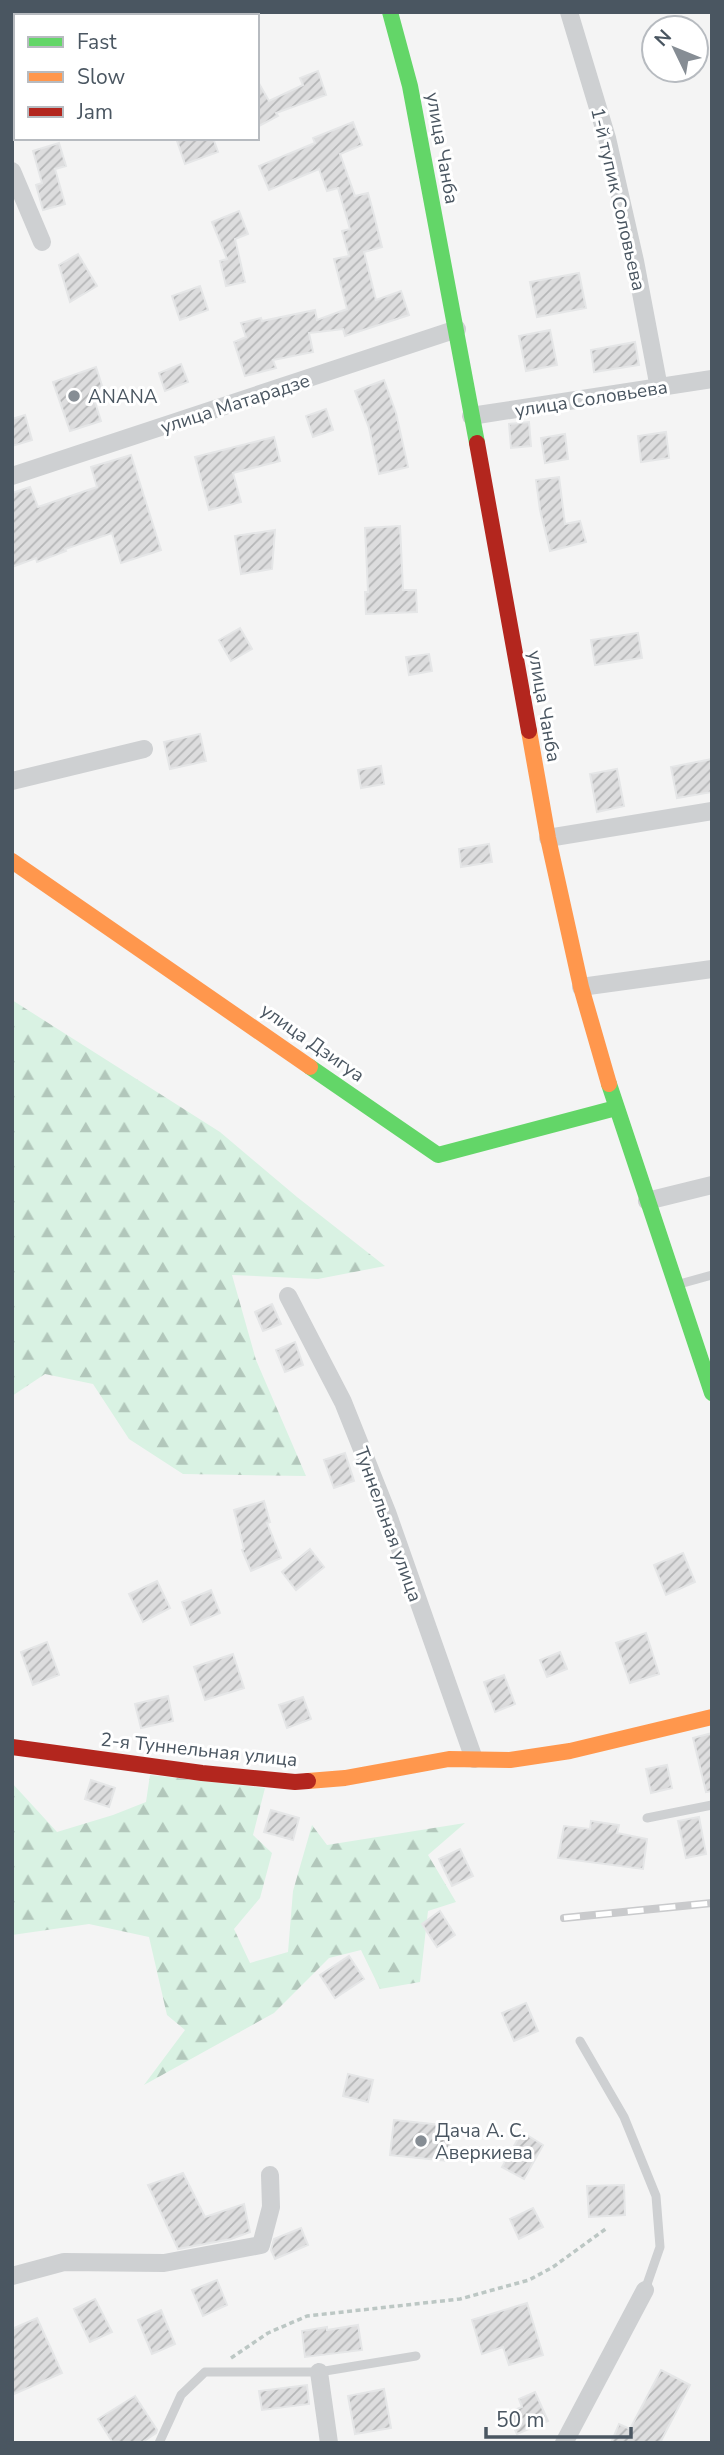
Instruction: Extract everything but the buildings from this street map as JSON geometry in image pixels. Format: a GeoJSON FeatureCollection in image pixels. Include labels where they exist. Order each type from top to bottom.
{"type":"FeatureCollection","features":[{"type":"Feature","properties":{"kind":"street","name":"улица Чанба"},"geometry":{"type":"LineString","coordinates":[[390,12],[410,86],[457,329],[548,838],[581,987],[616,1108],[712,1393]]}},
{"type":"Feature","properties":{"kind":"street","name":"1-й тупик Соловьева"},"geometry":{"type":"LineString","coordinates":[[569,12],[608,146],[635,261],[659,387]]}},
{"type":"Feature","properties":{"kind":"street"},"geometry":{"type":"LineString","coordinates":[[12,171],[42,242]]}},
{"type":"Feature","properties":{"kind":"street","name":"улица Матарадзе"},"geometry":{"type":"LineString","coordinates":[[12,476],[457,329]]}},
{"type":"Feature","properties":{"kind":"street","name":"улица Соловьева"},"geometry":{"type":"LineString","coordinates":[[471,416],[712,379]]}},
{"type":"Feature","properties":{"kind":"street"},"geometry":{"type":"LineString","coordinates":[[12,781],[144,749]]}},
{"type":"Feature","properties":{"kind":"street"},"geometry":{"type":"LineString","coordinates":[[548,838],[712,811]]}},
{"type":"Feature","properties":{"kind":"street","name":"улица Дзигуа"},"geometry":{"type":"LineString","coordinates":[[12,861],[438,1155],[616,1108]]}},
{"type":"Feature","properties":{"kind":"street"},"geometry":{"type":"LineString","coordinates":[[581,987],[712,969]]}},
{"type":"Feature","properties":{"kind":"street"},"geometry":{"type":"LineString","coordinates":[[647,1201],[712,1185]]}},
{"type":"Feature","properties":{"kind":"street","name":"Туннельная улица"},"geometry":{"type":"LineString","coordinates":[[288,1296],[343,1402],[387,1512],[474,1759]]}},
{"type":"Feature","properties":{"kind":"street","name":"2-я Туннельная улица"},"geometry":{"type":"LineString","coordinates":[[12,1748],[202,1773],[295,1782],[345,1778],[438,1760],[510,1760],[570,1751],[712,1717]]}},
{"type":"Feature","properties":{"kind":"street"},"geometry":{"type":"LineString","coordinates":[[12,2276],[64,2262],[164,2263],[261,2245],[271,2207],[270,2175]]}},
{"type":"Feature","properties":{"kind":"street"},"geometry":{"type":"LineString","coordinates":[[564,2443],[645,2290]]}},
{"type":"Feature","properties":{"kind":"street"},"geometry":{"type":"LineString","coordinates":[[319,2372],[329,2443]]}},
{"type":"Feature","properties":{"kind":"lane"},"geometry":{"type":"LineString","coordinates":[[674,1286],[712,1275]]}},
{"type":"Feature","properties":{"kind":"lane"},"geometry":{"type":"LineString","coordinates":[[647,1818],[712,1805]]}},
{"type":"Feature","properties":{"kind":"lane"},"geometry":{"type":"LineString","coordinates":[[580,2041],[624,2117],[656,2196],[660,2247],[645,2290]]}},
{"type":"Feature","properties":{"kind":"lane"},"geometry":{"type":"LineString","coordinates":[[159,2443],[181,2395],[205,2372],[319,2372],[416,2356]]}},
{"type":"Feature","properties":{"kind":"path"},"geometry":{"type":"LineString","coordinates":[[205,2372],[226,2362],[268,2333],[307,2316],[460,2299],[529,2280],[553,2267],[607,2228]]}},
{"type":"Feature","properties":{"kind":"green space"},"geometry":{"type":"Polygon","coordinates":[[[12,1000],[220,1132],[385,1266],[318,1279],[232,1275],[256,1360],[306,1476],[183,1474],[129,1439],[93,1384],[45,1374],[12,1396],[12,1000]]]}},
{"type":"Feature","properties":{"kind":"green space"},"geometry":{"type":"Polygon","coordinates":[[[150,1775],[265,1788],[253,1835],[272,1853],[260,1898],[234,1929],[250,1963],[288,1952],[293,1891],[312,1825],[327,1845],[465,1823],[428,1855],[456,1902],[428,1911],[420,1982],[380,1989],[361,1950],[329,1958],[274,2013],[144,2085],[185,2030],[167,2015],[149,1937],[89,1924],[12,1935],[12,1783],[57,1832],[146,1802],[150,1775]]]}},
{"type":"Feature","properties":{"kind":"railway"},"geometry":{"type":"LineString","coordinates":[[564,1918],[712,1903]]}},
{"type":"Feature","properties":{"kind":"traffic: fast"},"geometry":{"type":"LineString","coordinates":[[390,12],[410,86],[477,443]]}},
{"type":"Feature","properties":{"kind":"traffic: fast"},"geometry":{"type":"LineString","coordinates":[[310,1067],[438,1155],[616,1108]]}},
{"type":"Feature","properties":{"kind":"traffic: fast"},"geometry":{"type":"LineString","coordinates":[[609,1084],[712,1393]]}},
{"type":"Feature","properties":{"kind":"traffic: slow"},"geometry":{"type":"LineString","coordinates":[[529,731],[548,838],[581,987],[609,1084]]}},
{"type":"Feature","properties":{"kind":"traffic: slow"},"geometry":{"type":"LineString","coordinates":[[12,861],[310,1067]]}},
{"type":"Feature","properties":{"kind":"traffic: slow"},"geometry":{"type":"LineString","coordinates":[[308,1781],[345,1778],[449,1759],[510,1760],[570,1751],[712,1717]]}},
{"type":"Feature","properties":{"kind":"traffic: jam"},"geometry":{"type":"LineString","coordinates":[[477,443],[529,731]]}},
{"type":"Feature","properties":{"kind":"traffic: jam"},"geometry":{"type":"LineString","coordinates":[[12,1747],[202,1773],[308,1781]]}},
{"type":"Feature","properties":{"kind":"place","name":"ANANA"},"geometry":{"type":"Point","coordinates":[74,396]}},
{"type":"Feature","properties":{"kind":"place","name":"Дача А. С. Аверкиева"},"geometry":{"type":"Point","coordinates":[421,2141]}}]}
